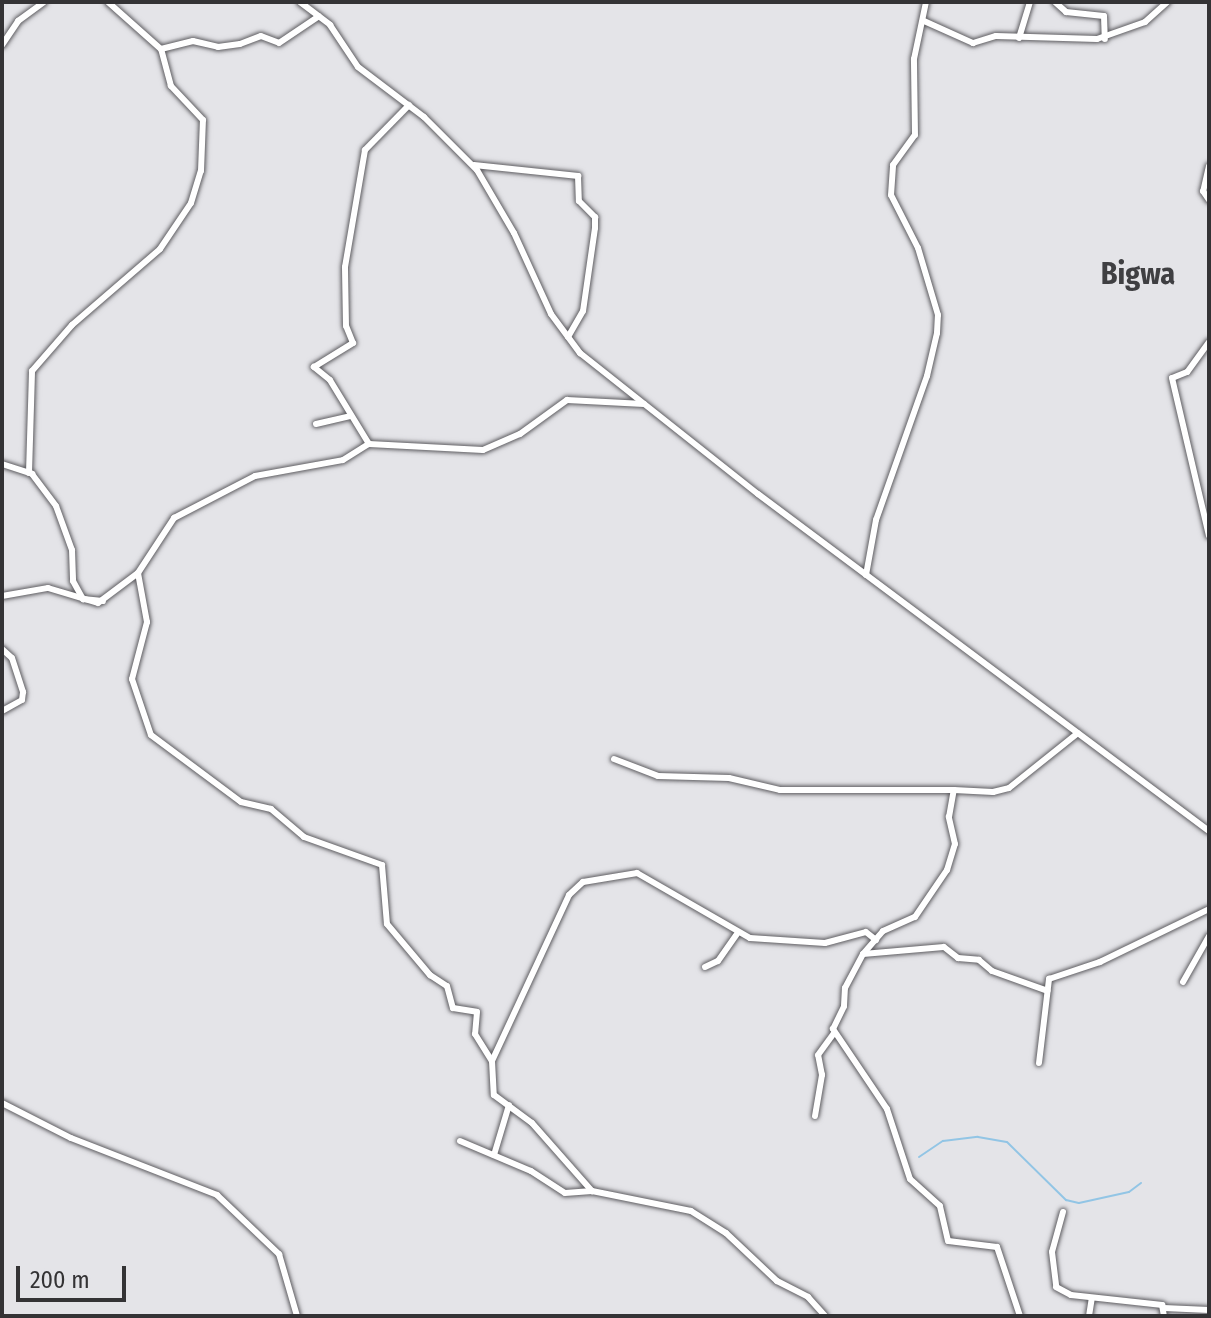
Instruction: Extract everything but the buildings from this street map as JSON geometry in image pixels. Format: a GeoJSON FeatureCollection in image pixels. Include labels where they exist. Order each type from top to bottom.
{"type":"FeatureCollection","features":[{"type":"Feature","properties":{"kind":"street"},"geometry":{"type":"LineString","coordinates":[[2,45],[16,24],[44,2]]}},
{"type":"Feature","properties":{"kind":"street"},"geometry":{"type":"LineString","coordinates":[[29,473],[32,371],[72,325],[160,249],[191,203],[201,171],[203,120],[171,86],[161,49],[108,2]]}},
{"type":"Feature","properties":{"kind":"street"},"geometry":{"type":"LineString","coordinates":[[300,2],[332,27],[358,67],[409,105],[474,165],[568,337],[644,404],[866,575],[1209,831]]}},
{"type":"Feature","properties":{"kind":"street"},"geometry":{"type":"LineString","coordinates":[[866,575],[878,511],[923,388],[937,333],[938,315],[918,248],[891,195],[893,165],[915,135],[914,66],[926,2]]}},
{"type":"Feature","properties":{"kind":"street"},"geometry":{"type":"LineString","coordinates":[[1019,38],[1030,2]]}},
{"type":"Feature","properties":{"kind":"street"},"geometry":{"type":"LineString","coordinates":[[1055,2],[1066,12],[1104,16],[1105,39]]}},
{"type":"Feature","properties":{"kind":"street"},"geometry":{"type":"LineString","coordinates":[[924,21],[970,42],[996,36],[1105,39],[1145,22],[1167,2]]}},
{"type":"Feature","properties":{"kind":"street"},"geometry":{"type":"LineString","coordinates":[[161,49],[193,41],[240,44],[261,36],[279,43],[319,16]]}},
{"type":"Feature","properties":{"kind":"street"},"geometry":{"type":"LineString","coordinates":[[369,444],[365,430],[350,416],[330,380],[314,367],[353,343],[346,324],[345,267],[365,150],[409,105]]}},
{"type":"Feature","properties":{"kind":"street"},"geometry":{"type":"LineString","coordinates":[[474,165],[498,170],[578,176],[579,201],[595,217],[595,228],[583,311],[568,337]]}},
{"type":"Feature","properties":{"kind":"street"},"geometry":{"type":"LineString","coordinates":[[1209,166],[1203,191],[1209,200]]}},
{"type":"Feature","properties":{"kind":"street"},"geometry":{"type":"LineString","coordinates":[[487,184],[498,170]]}},
{"type":"Feature","properties":{"kind":"street"},"geometry":{"type":"LineString","coordinates":[[1209,342],[1187,372],[1172,378],[1207,498],[1209,536]]}},
{"type":"Feature","properties":{"kind":"street"},"geometry":{"type":"LineString","coordinates":[[2,596],[41,588],[89,604],[103,601],[138,573],[167,526],[192,507],[247,478],[343,460],[369,444],[483,450],[520,434],[567,400],[644,404]]}},
{"type":"Feature","properties":{"kind":"street"},"geometry":{"type":"LineString","coordinates":[[316,424],[350,416]]}},
{"type":"Feature","properties":{"kind":"street"},"geometry":{"type":"LineString","coordinates":[[2,464],[29,473],[58,509],[72,550],[70,574],[82,598],[103,601]]}},
{"type":"Feature","properties":{"kind":"street"},"geometry":{"type":"LineString","coordinates":[[138,573],[147,622],[132,679],[151,735],[241,802],[271,809],[304,837],[382,865],[387,924],[430,975],[447,986],[453,1008],[477,1012],[476,1038],[492,1061]]}},
{"type":"Feature","properties":{"kind":"street"},"geometry":{"type":"LineString","coordinates":[[2,649],[12,658],[23,692],[22,700],[2,711]]}},
{"type":"Feature","properties":{"kind":"street"},"geometry":{"type":"LineString","coordinates":[[614,759],[658,776],[729,778],[780,790],[993,792],[1009,788],[1078,733]]}},
{"type":"Feature","properties":{"kind":"street"},"geometry":{"type":"LineString","coordinates":[[815,1116],[822,1075],[818,1055],[834,1033],[845,988],[863,954],[892,925],[915,917],[947,870],[955,844],[949,817],[954,790]]}},
{"type":"Feature","properties":{"kind":"street"},"geometry":{"type":"LineString","coordinates":[[592,1191],[535,1126],[493,1091],[492,1061],[578,884],[637,873],[737,934],[825,943],[866,932],[876,940]]}},
{"type":"Feature","properties":{"kind":"street"},"geometry":{"type":"LineString","coordinates":[[1039,1063],[1052,976],[1100,962],[1209,909]]}},
{"type":"Feature","properties":{"kind":"street"},"geometry":{"type":"LineString","coordinates":[[705,967],[718,961],[737,934]]}},
{"type":"Feature","properties":{"kind":"street"},"geometry":{"type":"LineString","coordinates":[[1183,982],[1209,936]]}},
{"type":"Feature","properties":{"kind":"street"},"geometry":{"type":"LineString","coordinates":[[863,954],[944,947],[958,958],[979,960],[992,971],[1048,991]]}},
{"type":"Feature","properties":{"kind":"street"},"geometry":{"type":"LineString","coordinates":[[834,1033],[887,1109],[910,1179],[940,1206],[948,1241],[997,1247],[1020,1316]]}},
{"type":"Feature","properties":{"kind":"street"},"geometry":{"type":"LineString","coordinates":[[2,1103],[71,1138],[217,1195],[279,1254],[297,1316]]}},
{"type":"Feature","properties":{"kind":"street"},"geometry":{"type":"LineString","coordinates":[[494,1155],[509,1105]]}},
{"type":"Feature","properties":{"kind":"street"},"geometry":{"type":"LineString","coordinates":[[460,1141],[494,1155],[565,1193],[592,1191],[691,1211],[726,1233],[777,1281],[813,1301],[825,1316]]}},
{"type":"Feature","properties":{"kind":"street"},"geometry":{"type":"LineString","coordinates":[[1063,1212],[1054,1237],[1052,1279],[1064,1293],[1164,1308],[1209,1310]]}},
{"type":"Feature","properties":{"kind":"street"},"geometry":{"type":"LineString","coordinates":[[1089,1316],[1092,1298]]}},
{"type":"Feature","properties":{"kind":"street"},"geometry":{"type":"LineString","coordinates":[[1164,1308],[1164,1316]]}},
{"type":"Feature","properties":{"kind":"waterway"},"geometry":{"type":"LineString","coordinates":[[919,1157],[943,1141],[978,1137],[1007,1142],[1066,1200],[1079,1203],[1129,1192],[1141,1183]]}},
{"type":"Feature","properties":{"kind":"district","name":"Bigwa"},"geometry":{"type":"Point","coordinates":[1138,274]}}]}
